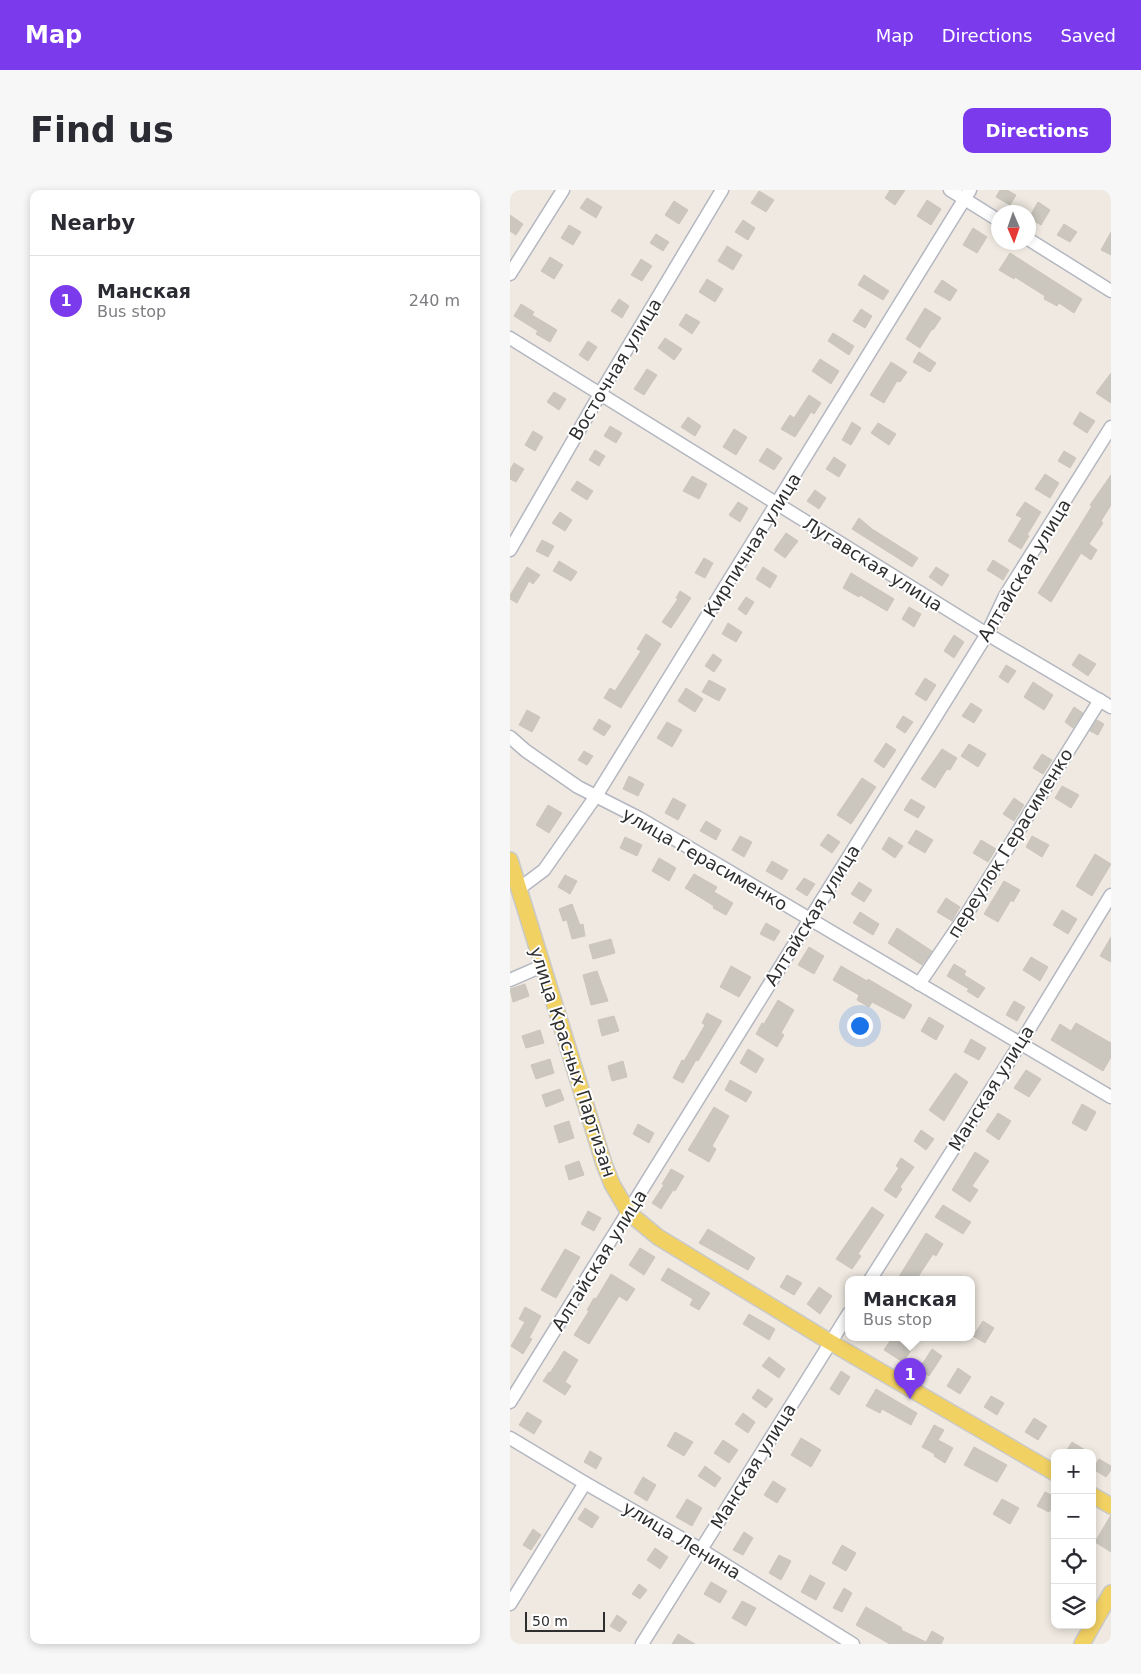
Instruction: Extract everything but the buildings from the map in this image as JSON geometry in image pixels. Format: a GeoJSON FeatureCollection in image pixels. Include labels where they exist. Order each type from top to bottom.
{"type":"FeatureCollection","features":[{"type":"Feature","properties":{"kind":"main road","name":"улица Красных Партизан"},"geometry":{"type":"LineString","coordinates":[[510,860],[604,1164],[612,1184],[629,1212],[658,1237],[830,1342],[1051,1471]]}},
{"type":"Feature","properties":{"kind":"main road"},"geometry":{"type":"LineString","coordinates":[[1096,1497],[1111,1506]]}},
{"type":"Feature","properties":{"kind":"main road"},"geometry":{"type":"LineString","coordinates":[[1082,1644],[1111,1593]]}},
{"type":"Feature","properties":{"kind":"street"},"geometry":{"type":"LineString","coordinates":[[510,274],[563,190]]}},
{"type":"Feature","properties":{"kind":"street","name":"Восточная улица"},"geometry":{"type":"LineString","coordinates":[[510,550],[600,394],[722,190]]}},
{"type":"Feature","properties":{"kind":"street"},"geometry":{"type":"LineString","coordinates":[[950,190],[968,194],[991,214]]}},
{"type":"Feature","properties":{"kind":"street","name":"Кирпичная улица"},"geometry":{"type":"LineString","coordinates":[[520,888],[544,870],[596,796],[968,194]]}},
{"type":"Feature","properties":{"kind":"street"},"geometry":{"type":"LineString","coordinates":[[1036,244],[1111,291]]}},
{"type":"Feature","properties":{"kind":"street","name":"Лугавская улица"},"geometry":{"type":"LineString","coordinates":[[510,338],[986,634],[1111,707]]}},
{"type":"Feature","properties":{"kind":"street","name":"Алтайская улица"},"geometry":{"type":"LineString","coordinates":[[510,1402],[986,634],[1005,596],[1111,427]]}},
{"type":"Feature","properties":{"kind":"street","name":"переулок Герасименко"},"geometry":{"type":"LineString","coordinates":[[919,984],[966,915],[1100,700]]}},
{"type":"Feature","properties":{"kind":"street","name":"улица Герасименко"},"geometry":{"type":"LineString","coordinates":[[510,737],[526,751],[578,787],[638,818],[1111,1097]]}},
{"type":"Feature","properties":{"kind":"street","name":"Манская улица"},"geometry":{"type":"LineString","coordinates":[[873,1276],[1020,1044],[1111,895]]}},
{"type":"Feature","properties":{"kind":"street"},"geometry":{"type":"LineString","coordinates":[[510,980],[542,966]]}},
{"type":"Feature","properties":{"kind":"street","name":"Манская улица"},"geometry":{"type":"LineString","coordinates":[[642,1644],[845,1319]]}},
{"type":"Feature","properties":{"kind":"street","name":"улица Ленина"},"geometry":{"type":"LineString","coordinates":[[510,1438],[700,1549],[853,1644]]}},
{"type":"Feature","properties":{"kind":"street"},"geometry":{"type":"LineString","coordinates":[[510,1604],[585,1483]]}},
{"type":"Feature","properties":{"kind":"place","name":"Манская"},"geometry":{"type":"Point","coordinates":[910,1399]}}]}
